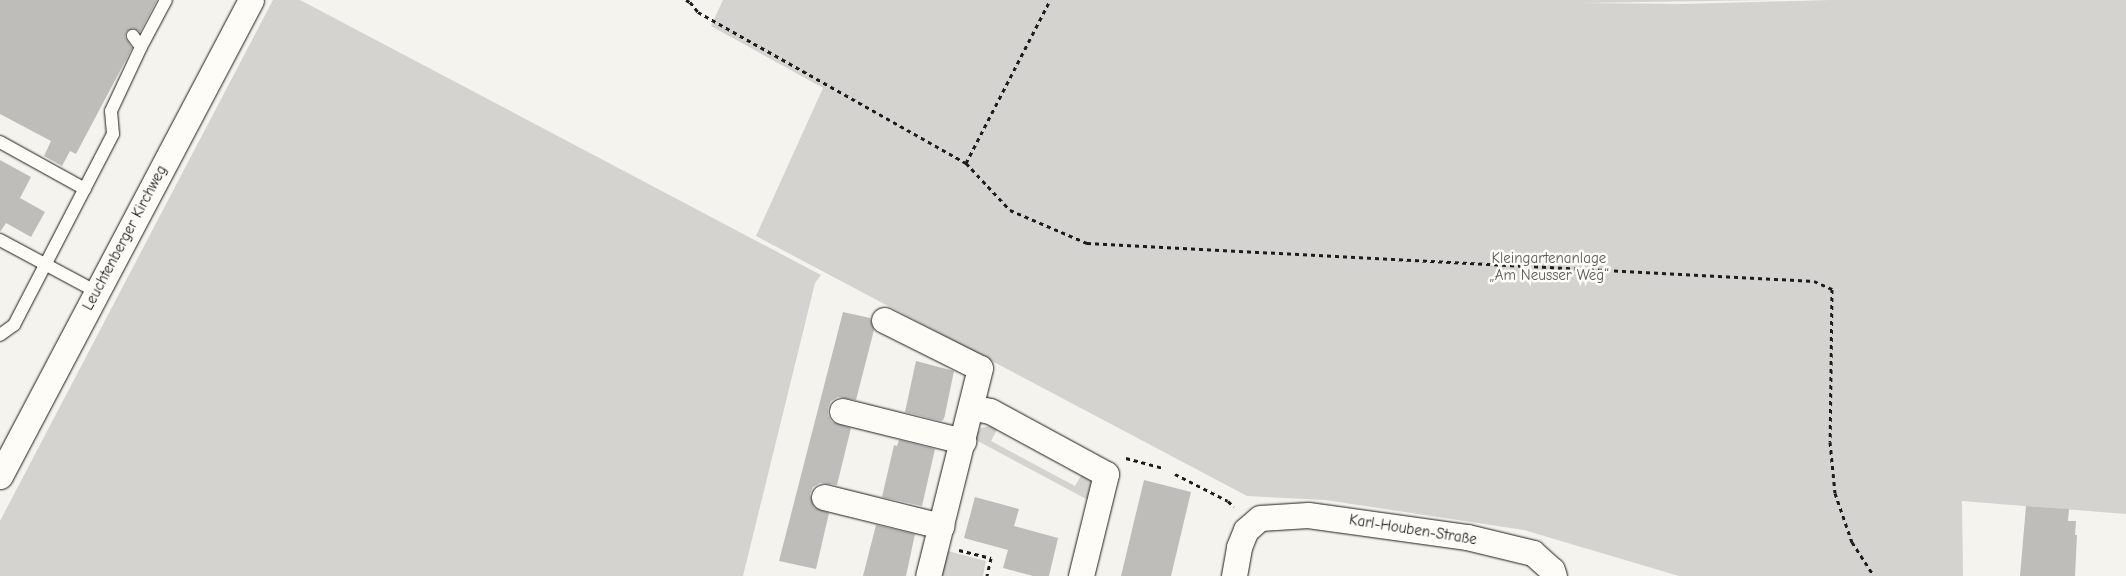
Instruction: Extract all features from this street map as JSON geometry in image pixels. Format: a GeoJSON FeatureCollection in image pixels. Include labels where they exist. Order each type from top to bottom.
{"type":"FeatureCollection","features":[{"type":"Feature","properties":{"kind":"street","name":"Leuchtenberger Kirchweg"},"geometry":{"type":"LineString","coordinates":[[0,476],[251,0]]}},
{"type":"Feature","properties":{"kind":"street"},"geometry":{"type":"LineString","coordinates":[[884,320],[980,368],[928,576]]}},
{"type":"Feature","properties":{"kind":"street"},"geometry":{"type":"LineString","coordinates":[[971,407],[990,411],[1106,474],[1081,576]]}},
{"type":"Feature","properties":{"kind":"street"},"geometry":{"type":"LineString","coordinates":[[842,411],[963,441]]}},
{"type":"Feature","properties":{"kind":"street"},"geometry":{"type":"LineString","coordinates":[[824,497],[939,535]]}},
{"type":"Feature","properties":{"kind":"street","name":"Karl-Houben-Straße"},"geometry":{"type":"LineString","coordinates":[[1256,522],[1308,515],[1467,537],[1533,552],[1552,570],[1554,576]]}},
{"type":"Feature","properties":{"kind":"street"},"geometry":{"type":"LineString","coordinates":[[1234,576],[1239,547],[1246,530],[1256,522]]}},
{"type":"Feature","properties":{"kind":"lane"},"geometry":{"type":"LineString","coordinates":[[0,335],[14,325],[113,134],[111,112],[166,0]]}},
{"type":"Feature","properties":{"kind":"lane"},"geometry":{"type":"LineString","coordinates":[[133,36],[141,48]]}},
{"type":"Feature","properties":{"kind":"lane"},"geometry":{"type":"LineString","coordinates":[[0,142],[85,189]]}},
{"type":"Feature","properties":{"kind":"lane"},"geometry":{"type":"LineString","coordinates":[[0,240],[97,292]]}},
{"type":"Feature","properties":{"kind":"path"},"geometry":{"type":"LineString","coordinates":[[686,0],[691,1],[698,12],[966,163],[1010,210],[1087,243],[1814,281],[1832,289],[1830,442],[1835,493],[1852,542],[1874,576]]}},
{"type":"Feature","properties":{"kind":"path"},"geometry":{"type":"LineString","coordinates":[[966,163],[1050,0]]}},
{"type":"Feature","properties":{"kind":"path"},"geometry":{"type":"LineString","coordinates":[[1175,474],[1228,501],[1256,522]]}},
{"type":"Feature","properties":{"kind":"path"},"geometry":{"type":"LineString","coordinates":[[939,535],[991,558],[987,576]]}},
{"type":"Feature","properties":{"kind":"green space"},"geometry":{"type":"Polygon","coordinates":[[[273,0],[300,0],[821,275],[815,283],[743,576],[0,576],[0,521],[273,0]]]}},
{"type":"Feature","properties":{"kind":"green space","name":"Kleingartenanlage „Am Neusser Weg“"},"geometry":{"type":"Polygon","coordinates":[[[723,0],[1772,0],[1579,3],[1683,4],[1830,0],[2126,0],[2126,514],[1962,501],[1963,576],[1679,576],[1524,530],[1325,500],[1247,496],[756,236],[823,88],[711,26],[723,0]]]}},
{"type":"Feature","properties":{"kind":"green space"},"geometry":{"type":"Polygon","coordinates":[[[1000,424],[991,441],[1075,486],[1085,469],[1093,485],[1090,501],[974,439],[981,428],[1000,424]]]}},
{"type":"Feature","properties":{"kind":"green space"},"geometry":{"type":"Polygon","coordinates":[[[944,550],[986,561],[983,576],[938,576],[944,550]]]}},
{"type":"Feature","properties":{"kind":"building"},"geometry":{"type":"Polygon","coordinates":[[[0,0],[157,0],[140,32],[133,28],[126,32],[125,37],[132,48],[76,154],[70,151],[62,166],[44,156],[51,141],[0,114],[0,0]]]}},
{"type":"Feature","properties":{"kind":"building"},"geometry":{"type":"Polygon","coordinates":[[[0,160],[31,177],[20,198],[45,212],[31,237],[6,223],[0,232],[0,160]]]}},
{"type":"Feature","properties":{"kind":"building"},"geometry":{"type":"Polygon","coordinates":[[[843,312],[870,318],[874,330],[856,400],[838,397],[831,401],[828,408],[828,415],[832,422],[851,428],[837,485],[820,483],[813,487],[810,494],[814,507],[829,513],[816,569],[779,561],[843,312]]]}},
{"type":"Feature","properties":{"kind":"building"},"geometry":{"type":"Polygon","coordinates":[[[916,361],[954,371],[944,419],[941,421],[905,412],[916,361]]]}},
{"type":"Feature","properties":{"kind":"building"},"geometry":{"type":"Polygon","coordinates":[[[899,440],[935,449],[922,506],[882,497],[894,445],[897,446],[899,440]]]}},
{"type":"Feature","properties":{"kind":"building"},"geometry":{"type":"Polygon","coordinates":[[[1144,480],[1191,492],[1171,576],[1121,576],[1144,480]]]}},
{"type":"Feature","properties":{"kind":"building"},"geometry":{"type":"Polygon","coordinates":[[[975,497],[1019,509],[1014,526],[1058,538],[1049,576],[1033,576],[1003,568],[1008,550],[964,538],[975,497]]]}},
{"type":"Feature","properties":{"kind":"building"},"geometry":{"type":"Polygon","coordinates":[[[2026,506],[2069,509],[2068,521],[2076,521],[2075,576],[2020,576],[2026,506]]]}},
{"type":"Feature","properties":{"kind":"building"},"geometry":{"type":"Polygon","coordinates":[[[876,525],[915,534],[906,576],[863,576],[876,525]]]}}]}
